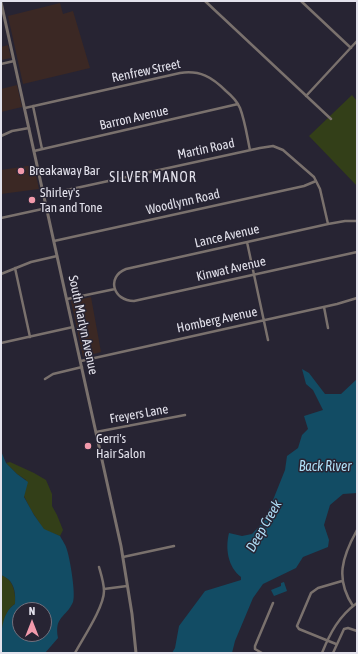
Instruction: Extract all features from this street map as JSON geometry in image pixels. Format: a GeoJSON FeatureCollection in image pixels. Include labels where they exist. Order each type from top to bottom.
{"type":"FeatureCollection","features":[{"type":"Feature","properties":{"kind":"street"},"geometry":{"type":"LineString","coordinates":[[205,1],[331,119]]}},
{"type":"Feature","properties":{"kind":"street"},"geometry":{"type":"LineString","coordinates":[[301,1],[351,48]]}},
{"type":"Feature","properties":{"kind":"street","name":"South Marlyn Avenue"},"geometry":{"type":"LineString","coordinates":[[1,2],[2,14],[25,108],[123,557],[136,653]]}},
{"type":"Feature","properties":{"kind":"street"},"geometry":{"type":"LineString","coordinates":[[306,96],[357,41]]}},
{"type":"Feature","properties":{"kind":"street"},"geometry":{"type":"LineString","coordinates":[[1,64],[14,61]]}},
{"type":"Feature","properties":{"kind":"street","name":"Renfrew Street"},"geometry":{"type":"LineString","coordinates":[[25,108],[180,73],[192,72],[206,75],[215,80],[233,97],[241,111],[250,150]]}},
{"type":"Feature","properties":{"kind":"street","name":"Barron Avenue"},"geometry":{"type":"LineString","coordinates":[[34,151],[238,104]]}},
{"type":"Feature","properties":{"kind":"street"},"geometry":{"type":"LineString","coordinates":[[32,106],[42,149]]}},
{"type":"Feature","properties":{"kind":"street"},"geometry":{"type":"LineString","coordinates":[[1,136],[12,131],[29,128]]}},
{"type":"Feature","properties":{"kind":"street","name":"Martin Road"},"geometry":{"type":"LineString","coordinates":[[44,195],[269,146],[280,148],[287,152],[311,174],[316,181],[321,194],[328,224]]}},
{"type":"Feature","properties":{"kind":"street","name":"Woodlynn Road"},"geometry":{"type":"LineString","coordinates":[[54,241],[296,188],[316,181]]}},
{"type":"Feature","properties":{"kind":"street"},"geometry":{"type":"LineString","coordinates":[[1,218],[47,208]]}},
{"type":"Feature","properties":{"kind":"street","name":"Lance Avenue"},"geometry":{"type":"LineString","coordinates":[[115,289],[114,284],[116,278],[120,272],[126,269],[328,224],[345,221],[357,221]]}},
{"type":"Feature","properties":{"kind":"street"},"geometry":{"type":"LineString","coordinates":[[247,242],[268,340]]}},
{"type":"Feature","properties":{"kind":"street","name":"Kinwat Avenue"},"geometry":{"type":"LineString","coordinates":[[115,289],[121,298],[127,301],[134,301],[357,252]]}},
{"type":"Feature","properties":{"kind":"street"},"geometry":{"type":"LineString","coordinates":[[1,274],[31,262],[57,256]]}},
{"type":"Feature","properties":{"kind":"street"},"geometry":{"type":"LineString","coordinates":[[15,268],[30,337]]}},
{"type":"Feature","properties":{"kind":"street"},"geometry":{"type":"LineString","coordinates":[[67,299],[115,289]]}},
{"type":"Feature","properties":{"kind":"street","name":"Homberg Avenue"},"geometry":{"type":"LineString","coordinates":[[81,361],[324,307],[357,298]]}},
{"type":"Feature","properties":{"kind":"street"},"geometry":{"type":"LineString","coordinates":[[324,307],[328,328]]}},
{"type":"Feature","properties":{"kind":"street"},"geometry":{"type":"LineString","coordinates":[[1,343],[73,327]]}},
{"type":"Feature","properties":{"kind":"street"},"geometry":{"type":"LineString","coordinates":[[45,379],[53,374],[82,367]]}},
{"type":"Feature","properties":{"kind":"street","name":"Freyers Lane"},"geometry":{"type":"LineString","coordinates":[[96,432],[185,415]]}},
{"type":"Feature","properties":{"kind":"street"},"geometry":{"type":"LineString","coordinates":[[353,606],[346,596],[342,581],[345,559],[357,530]]}},
{"type":"Feature","properties":{"kind":"street"},"geometry":{"type":"LineString","coordinates":[[123,557],[174,546]]}},
{"type":"Feature","properties":{"kind":"street"},"geometry":{"type":"LineString","coordinates":[[75,653],[98,610],[103,596],[104,589],[99,567]]}},
{"type":"Feature","properties":{"kind":"street"},"geometry":{"type":"LineString","coordinates":[[336,644],[299,629],[297,626],[311,593],[318,588],[342,581]]}},
{"type":"Feature","properties":{"kind":"street"},"geometry":{"type":"LineString","coordinates":[[104,589],[128,586]]}},
{"type":"Feature","properties":{"kind":"street"},"geometry":{"type":"LineString","coordinates":[[262,653],[255,649],[255,646],[273,603]]}},
{"type":"Feature","properties":{"kind":"street"},"geometry":{"type":"LineString","coordinates":[[322,653],[339,619],[357,604]]}},
{"type":"Feature","properties":{"kind":"street"},"geometry":{"type":"LineString","coordinates":[[333,653],[344,629],[348,628],[357,631]]}},
{"type":"Feature","properties":{"kind":"shaded area"},"geometry":{"type":"Polygon","coordinates":[[[60,3],[63,14],[73,11],[90,68],[23,84],[8,16],[60,3]]]}},
{"type":"Feature","properties":{"kind":"shaded area"},"geometry":{"type":"Polygon","coordinates":[[[8,45],[11,58],[1,60],[1,47],[8,45]]]}},
{"type":"Feature","properties":{"kind":"shaded area"},"geometry":{"type":"Polygon","coordinates":[[[17,85],[22,107],[1,112],[1,89],[17,85]]]}},
{"type":"Feature","properties":{"kind":"shaded area"},"geometry":{"type":"Polygon","coordinates":[[[34,165],[39,189],[1,194],[1,170],[34,165]]]}},
{"type":"Feature","properties":{"kind":"shaded area"},"geometry":{"type":"Polygon","coordinates":[[[91,297],[101,352],[83,357],[71,301],[91,297]]]}},
{"type":"Feature","properties":{"kind":"green space"},"geometry":{"type":"Polygon","coordinates":[[[352,95],[357,101],[357,186],[309,136],[352,95]]]}},
{"type":"Feature","properties":{"kind":"green space"},"geometry":{"type":"Polygon","coordinates":[[[10,462],[46,480],[52,494],[52,506],[63,530],[60,536],[44,530],[24,496],[26,480],[17,474],[6,463],[10,462]]]}},
{"type":"Feature","properties":{"kind":"green space"},"geometry":{"type":"Polygon","coordinates":[[[1,575],[5,577],[13,586],[15,602],[12,602],[12,607],[7,613],[1,632],[1,575]]]}},
{"type":"Feature","properties":{"kind":"water","name":"Back River"},"geometry":{"type":"Polygon","coordinates":[[[302,369],[309,373],[325,394],[341,394],[357,379],[357,493],[343,494],[330,505],[324,525],[329,540],[328,547],[303,557],[296,568],[263,584],[253,598],[235,641],[232,653],[172,653],[175,648],[179,626],[205,591],[241,580],[241,577],[230,563],[227,545],[229,533],[242,536],[252,534],[265,520],[285,470],[287,456],[298,448],[302,435],[308,429],[304,416],[323,410],[313,390],[306,384],[302,369]]]}},
{"type":"Feature","properties":{"kind":"water"},"geometry":{"type":"Polygon","coordinates":[[[1,451],[6,463],[28,482],[24,497],[44,529],[60,536],[65,544],[70,561],[73,584],[73,602],[59,621],[57,631],[58,638],[45,653],[1,653],[2,626],[6,614],[12,606],[12,642],[52,642],[52,602],[15,602],[13,586],[5,577],[1,575],[1,451]]]}},
{"type":"Feature","properties":{"kind":"water"},"geometry":{"type":"Polygon","coordinates":[[[284,582],[287,591],[274,596],[271,590],[281,586],[281,583],[284,582]]]}},
{"type":"Feature","properties":{"kind":"place","name":"Breakaway Bar"},"geometry":{"type":"Point","coordinates":[21,171]}},
{"type":"Feature","properties":{"kind":"place","name":"Shirley's Tan and Tone"},"geometry":{"type":"Point","coordinates":[32,200]}},
{"type":"Feature","properties":{"kind":"place","name":"Gerri's Hair Salon"},"geometry":{"type":"Point","coordinates":[88,446]}},
{"type":"Feature","properties":{"kind":"district","name":"SILVER MANOR"},"geometry":{"type":"Point","coordinates":[153,178]}},
{"type":"Feature","properties":{"kind":"water label","name":"Deep Creek"},"geometry":{"type":"Point","coordinates":[264,526]}}]}
